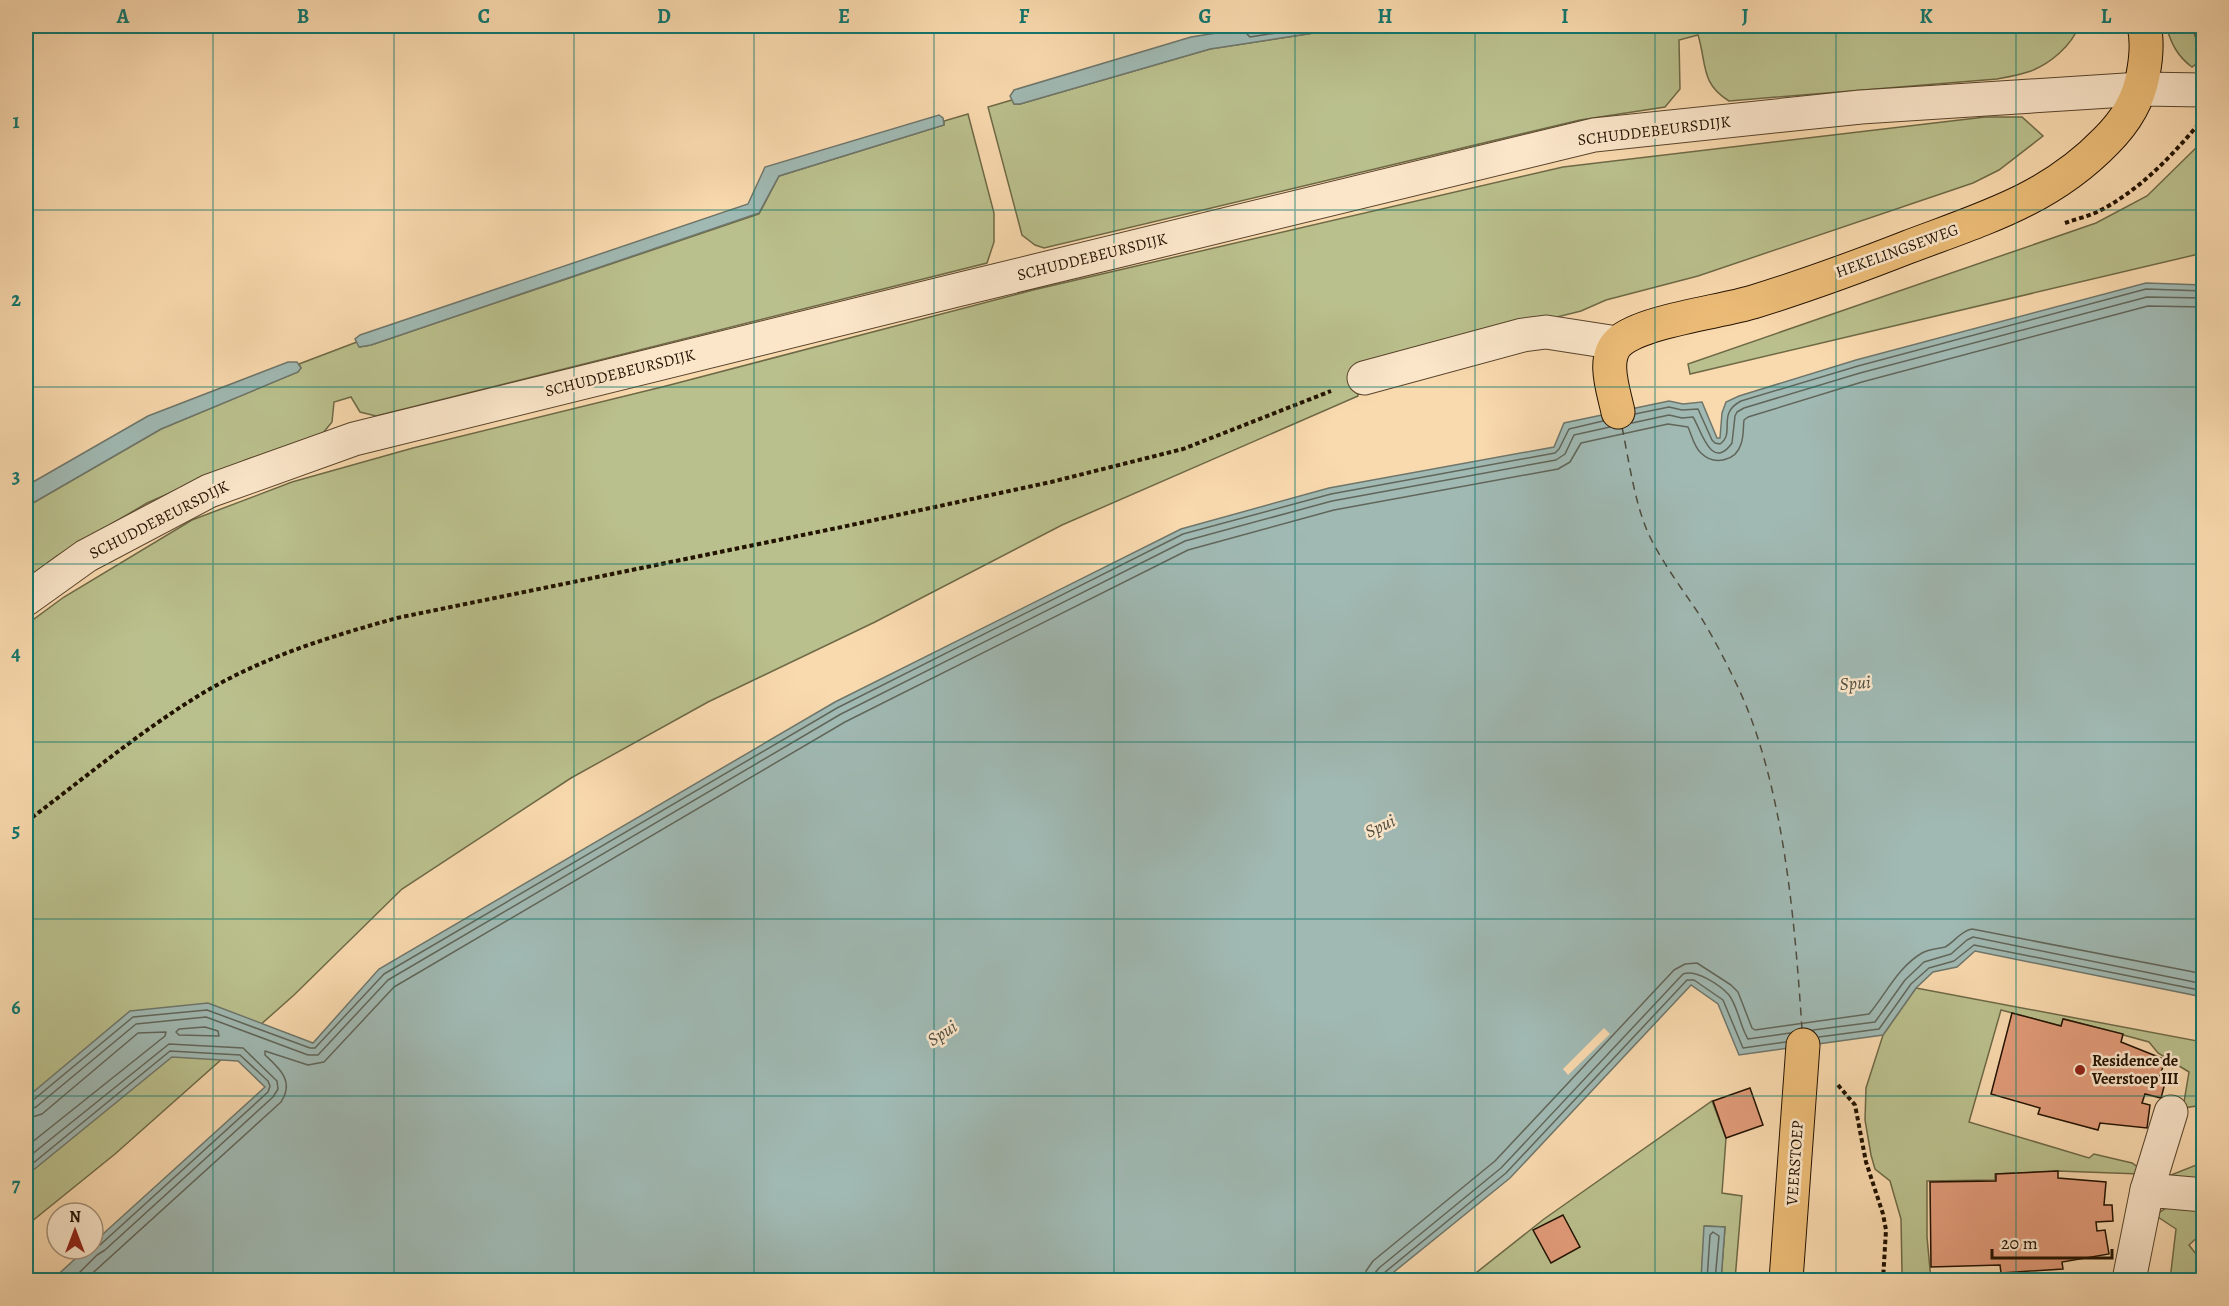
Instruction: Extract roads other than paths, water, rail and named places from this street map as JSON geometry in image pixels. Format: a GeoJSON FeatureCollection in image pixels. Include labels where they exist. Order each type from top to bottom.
{"type":"FeatureCollection","features":[{"type":"Feature","properties":{"kind":"main road","name":"HEKELINGSEWEG"},"geometry":{"type":"LineString","coordinates":[[1617,343],[1640,330],[1753,302],[1875,260],[2005,211],[2045,191],[2095,152],[2121,126],[2134,105],[2141,89],[2146,58],[2144,26]]}},
{"type":"Feature","properties":{"kind":"main road"},"geometry":{"type":"LineString","coordinates":[[1617,343],[1610,363],[1618,412]]}},
{"type":"Feature","properties":{"kind":"main road","name":"VEERSTOEP"},"geometry":{"type":"LineString","coordinates":[[1786,1281],[1803,1045]]}},
{"type":"Feature","properties":{"kind":"street","name":"SCHUDDEBEURSDIJK"},"geometry":{"type":"LineString","coordinates":[[26,599],[86,556],[209,491],[354,439],[1594,135],[1861,107],[2141,89],[2204,90]]}},
{"type":"Feature","properties":{"kind":"street"},"geometry":{"type":"LineString","coordinates":[[1364,378],[1523,335],[1546,332],[1617,343]]}},
{"type":"Feature","properties":{"kind":"street"},"geometry":{"type":"LineString","coordinates":[[2129,1281],[2147,1191],[2171,1112]]}},
{"type":"Feature","properties":{"kind":"street"},"geometry":{"type":"LineString","coordinates":[[2147,1191],[2204,1195]]}},
{"type":"Feature","properties":{"kind":"water"},"geometry":{"type":"Polygon","coordinates":[[[1261,26],[1359,26],[1210,49],[1020,104],[1014,104],[1010,96],[1014,90],[1191,37],[1261,26]]]}},
{"type":"Feature","properties":{"kind":"water"},"geometry":{"type":"Polygon","coordinates":[[[939,115],[943,118],[944,125],[779,176],[759,213],[371,345],[359,347],[355,339],[360,335],[748,204],[765,167],[939,115]]]}},
{"type":"Feature","properties":{"kind":"water","name":"Spui"},"geometry":{"type":"Polygon","coordinates":[[[2146,283],[2203,285],[2203,997],[1975,951],[1957,967],[1933,972],[1916,988],[1883,1035],[1739,1055],[1718,1004],[1691,985],[1510,1178],[1384,1280],[52,1280],[73,1261],[105,1261],[105,1232],[265,1087],[238,1061],[172,1057],[26,1176],[26,1098],[130,1011],[208,1003],[313,1043],[379,969],[835,702],[1181,529],[1329,488],[1554,447],[1564,423],[1669,401],[1683,404],[1702,402],[1717,438],[1720,438],[1722,413],[1726,402],[1856,360],[2146,283]]]}},
{"type":"Feature","properties":{"kind":"water"},"geometry":{"type":"Polygon","coordinates":[[[288,362],[297,362],[301,368],[298,372],[161,429],[26,507],[26,486],[148,416],[288,362]]]}},
{"type":"Feature","properties":{"kind":"water"},"geometry":{"type":"Polygon","coordinates":[[[1704,1226],[1725,1227],[1721,1280],[1701,1280],[1704,1226]]]}},
{"type":"Feature","properties":{"kind":"place","name":"Residence de Veerstoep III"},"geometry":{"type":"Point","coordinates":[2080,1070]}}]}
